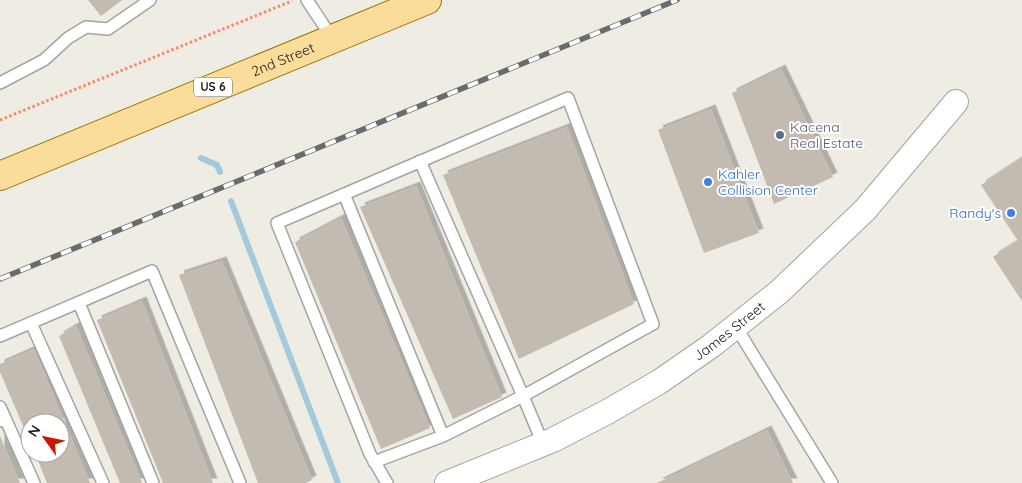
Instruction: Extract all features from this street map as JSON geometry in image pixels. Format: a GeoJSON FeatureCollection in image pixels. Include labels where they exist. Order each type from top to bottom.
{"type":"FeatureCollection","features":[{"type":"Feature","properties":{"kind":"main road","name":"2nd Street"},"geometry":{"type":"LineString","coordinates":[[0,176],[427,0]]}},
{"type":"Feature","properties":{"kind":"street","name":"James Street"},"geometry":{"type":"LineString","coordinates":[[446,483],[543,444],[607,412],[659,382],[711,346],[779,292],[866,210],[956,102]]}},
{"type":"Feature","properties":{"kind":"lane"},"geometry":{"type":"LineString","coordinates":[[0,84],[44,60],[68,38],[86,27],[108,29],[150,0]]}},
{"type":"Feature","properties":{"kind":"lane"},"geometry":{"type":"LineString","coordinates":[[307,0],[332,38]]}},
{"type":"Feature","properties":{"kind":"lane"},"geometry":{"type":"LineString","coordinates":[[374,462],[443,436],[523,396],[653,324],[568,98],[277,223],[370,454],[374,462],[387,483]]}},
{"type":"Feature","properties":{"kind":"lane"},"geometry":{"type":"LineString","coordinates":[[420,161],[543,444]]}},
{"type":"Feature","properties":{"kind":"lane"},"geometry":{"type":"LineString","coordinates":[[344,194],[443,436]]}},
{"type":"Feature","properties":{"kind":"lane"},"geometry":{"type":"LineString","coordinates":[[0,336],[152,271],[240,483]]}},
{"type":"Feature","properties":{"kind":"lane"},"geometry":{"type":"LineString","coordinates":[[79,303],[153,483]]}},
{"type":"Feature","properties":{"kind":"lane"},"geometry":{"type":"LineString","coordinates":[[31,323],[103,483]]}},
{"type":"Feature","properties":{"kind":"lane"},"geometry":{"type":"LineString","coordinates":[[736,327],[832,483]]}},
{"type":"Feature","properties":{"kind":"lane"},"geometry":{"type":"LineString","coordinates":[[0,407],[3,420],[34,483]]}},
{"type":"Feature","properties":{"kind":"path"},"geometry":{"type":"LineString","coordinates":[[0,120],[295,0]]}},
{"type":"Feature","properties":{"kind":"building"},"geometry":{"type":"Polygon","coordinates":[[[88,0],[122,0],[101,16],[88,0]]]}},
{"type":"Feature","properties":{"kind":"building","name":"Kacena Real Estate"},"geometry":{"type":"Polygon","coordinates":[[[781,69],[833,177],[774,204],[732,93],[781,69]]]}},
{"type":"Feature","properties":{"kind":"building","name":"Kahler Collision Center"},"geometry":{"type":"Polygon","coordinates":[[[711,109],[759,233],[704,253],[658,130],[711,109]]]}},
{"type":"Feature","properties":{"kind":"building"},"geometry":{"type":"Polygon","coordinates":[[[567,127],[634,304],[519,359],[443,175],[567,127]]]}},
{"type":"Feature","properties":{"kind":"building","name":"Randy's"},"geometry":{"type":"Polygon","coordinates":[[[1022,158],[1022,301],[993,257],[1018,241],[981,185],[1022,158]]]}},
{"type":"Feature","properties":{"kind":"building"},"geometry":{"type":"Polygon","coordinates":[[[416,186],[502,397],[453,419],[360,207],[416,186]]]}},
{"type":"Feature","properties":{"kind":"building"},"geometry":{"type":"Polygon","coordinates":[[[341,218],[430,428],[381,449],[295,242],[341,218]]]}},
{"type":"Feature","properties":{"kind":"building"},"geometry":{"type":"Polygon","coordinates":[[[222,261],[312,480],[306,483],[258,483],[179,275],[222,261]]]}},
{"type":"Feature","properties":{"kind":"building"},"geometry":{"type":"Polygon","coordinates":[[[142,301],[213,483],[163,483],[97,320],[142,301]]]}},
{"type":"Feature","properties":{"kind":"building"},"geometry":{"type":"Polygon","coordinates":[[[76,326],[142,483],[120,483],[59,336],[76,326]]]}},
{"type":"Feature","properties":{"kind":"building"},"geometry":{"type":"Polygon","coordinates":[[[34,349],[61,413],[20,413],[20,419],[0,372],[0,364],[34,349]]]}},
{"type":"Feature","properties":{"kind":"building"},"geometry":{"type":"Polygon","coordinates":[[[767,430],[793,483],[657,483],[767,430]]]}},
{"type":"Feature","properties":{"kind":"building"},"geometry":{"type":"Polygon","coordinates":[[[70,435],[90,483],[47,483],[39,463],[70,463],[70,435]]]}},
{"type":"Feature","properties":{"kind":"building"},"geometry":{"type":"Polygon","coordinates":[[[0,436],[20,483],[0,483],[0,436]]]}},
{"type":"Feature","properties":{"kind":"waterway"},"geometry":{"type":"LineString","coordinates":[[201,158],[217,165],[220,172]]}},
{"type":"Feature","properties":{"kind":"waterway"},"geometry":{"type":"LineString","coordinates":[[231,201],[338,483]]}},
{"type":"Feature","properties":{"kind":"railway"},"geometry":{"type":"LineString","coordinates":[[0,279],[677,0]]}},
{"type":"Feature","properties":{"kind":"place","name":"Kacena Real Estate"},"geometry":{"type":"Point","coordinates":[780,135]}},
{"type":"Feature","properties":{"kind":"place","name":"Kahler Collision Center"},"geometry":{"type":"Point","coordinates":[708,182]}},
{"type":"Feature","properties":{"kind":"place","name":"Randy's"},"geometry":{"type":"Point","coordinates":[1011,213]}}]}
